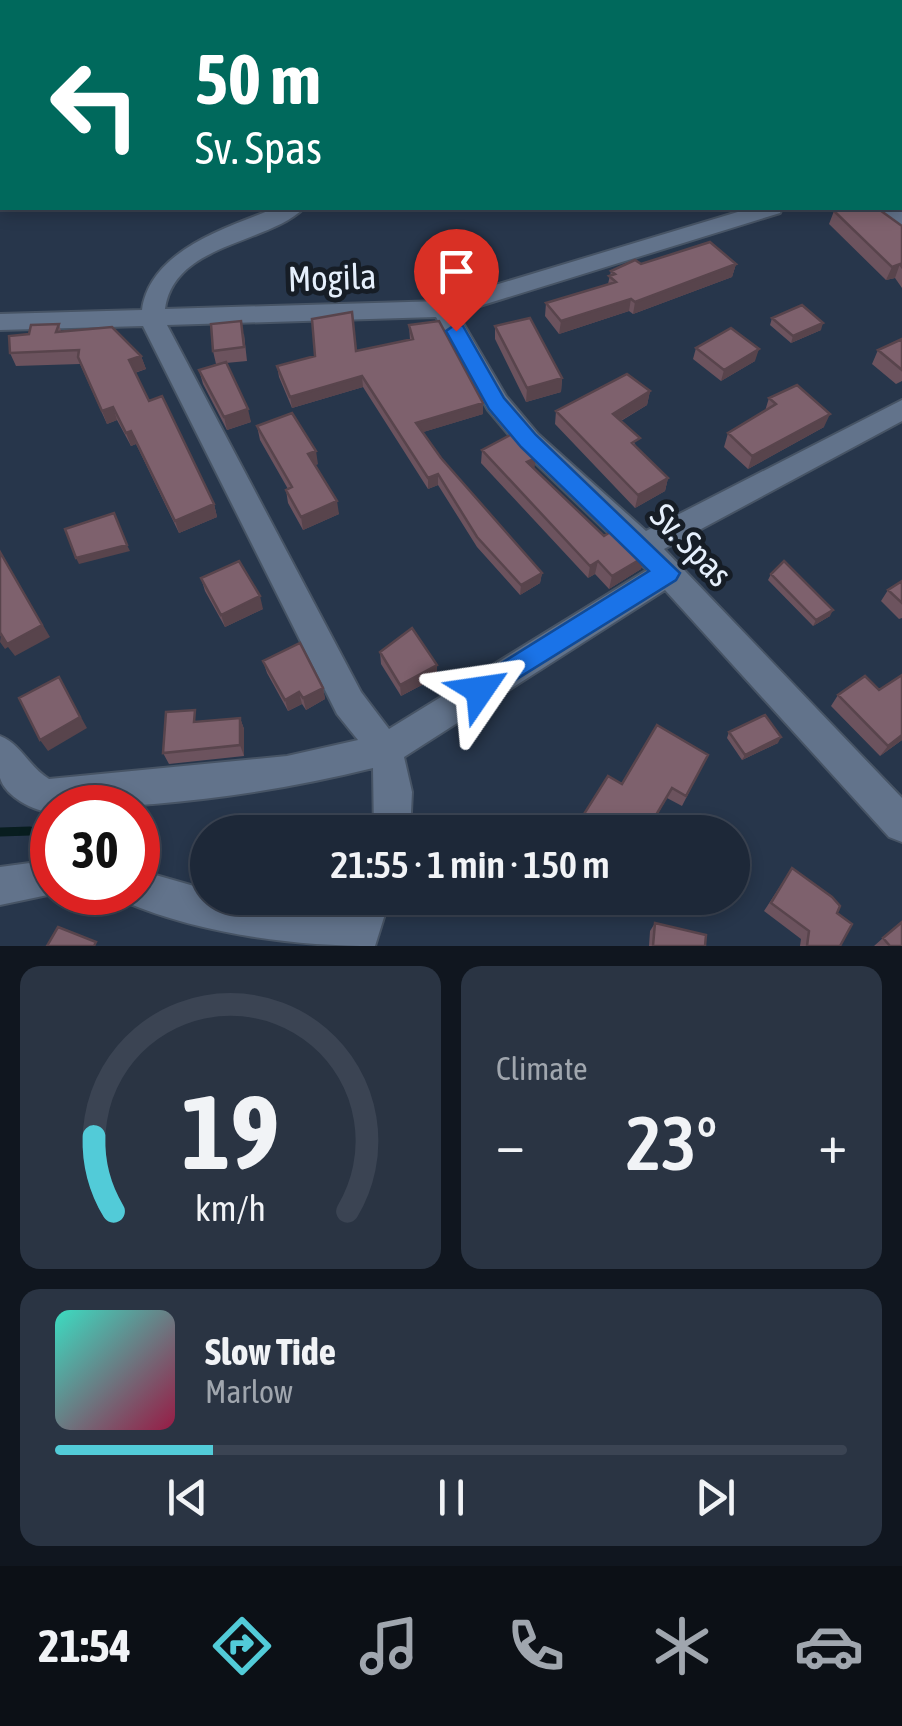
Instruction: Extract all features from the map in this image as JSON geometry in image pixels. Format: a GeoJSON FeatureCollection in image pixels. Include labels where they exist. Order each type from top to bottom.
{"type":"FeatureCollection","features":[{"type":"Feature","properties":{"kind":"street"},"geometry":{"type":"LineString","coordinates":[[289,210],[187,261],[157,286],[151,303],[152,320],[349,703],[387,749],[396,788],[394,815]]}},
{"type":"Feature","properties":{"kind":"street","name":"Mogila"},"geometry":{"type":"LineString","coordinates":[[0,322],[443,309],[765,210]]}},
{"type":"Feature","properties":{"kind":"street","name":"Sv. Spas"},"geometry":{"type":"LineString","coordinates":[[443,309],[497,403],[528,441],[643,546],[902,824]]}},
{"type":"Feature","properties":{"kind":"street"},"geometry":{"type":"LineString","coordinates":[[643,546],[902,409]]}},
{"type":"Feature","properties":{"kind":"street"},"geometry":{"type":"LineString","coordinates":[[0,752],[26,784],[46,796],[288,773],[387,749],[667,573]]}},
{"type":"Feature","properties":{"kind":"street"},"geometry":{"type":"LineString","coordinates":[[0,886],[30,881]]}},
{"type":"Feature","properties":{"kind":"street"},"geometry":{"type":"LineString","coordinates":[[160,896],[192,907],[363,924]]}},
{"type":"Feature","properties":{"kind":"building"},"geometry":{"type":"Polygon","coordinates":[[[880,210],[902,226],[902,267],[892,267],[834,211],[880,210]]]}},
{"type":"Feature","properties":{"kind":"building"},"geometry":{"type":"Polygon","coordinates":[[[710,242],[736,264],[635,302],[631,299],[561,321],[546,303],[616,282],[609,276],[615,274],[611,271],[635,260],[641,264],[710,242]]]}},
{"type":"Feature","properties":{"kind":"building"},"geometry":{"type":"Polygon","coordinates":[[[802,305],[823,323],[793,336],[772,318],[802,305]]]}},
{"type":"Feature","properties":{"kind":"building"},"geometry":{"type":"Polygon","coordinates":[[[352,312],[356,351],[413,339],[409,325],[439,321],[483,403],[416,423],[441,458],[542,573],[521,585],[477,537],[438,474],[428,478],[362,376],[290,397],[277,366],[315,356],[312,319],[352,312]]]}},
{"type":"Feature","properties":{"kind":"building"},"geometry":{"type":"Polygon","coordinates":[[[530,318],[562,378],[527,388],[495,326],[530,318]]]}},
{"type":"Feature","properties":{"kind":"building"},"geometry":{"type":"Polygon","coordinates":[[[241,321],[244,347],[213,351],[211,324],[241,321]]]}},
{"type":"Feature","properties":{"kind":"building"},"geometry":{"type":"Polygon","coordinates":[[[59,324],[56,332],[112,327],[141,356],[129,360],[149,401],[162,396],[214,504],[175,521],[131,431],[126,433],[113,407],[102,411],[78,357],[79,350],[10,353],[9,336],[29,334],[31,325],[59,324]]]}},
{"type":"Feature","properties":{"kind":"building"},"geometry":{"type":"Polygon","coordinates":[[[731,328],[759,349],[724,370],[696,348],[731,328]]]}},
{"type":"Feature","properties":{"kind":"building"},"geometry":{"type":"Polygon","coordinates":[[[902,339],[902,370],[878,350],[902,339]]]}},
{"type":"Feature","properties":{"kind":"building"},"geometry":{"type":"Polygon","coordinates":[[[226,362],[248,409],[224,417],[199,370],[226,362]]]}},
{"type":"Feature","properties":{"kind":"building"},"geometry":{"type":"Polygon","coordinates":[[[627,374],[650,391],[613,414],[640,438],[632,443],[668,478],[638,495],[556,411],[627,374]]]}},
{"type":"Feature","properties":{"kind":"building"},"geometry":{"type":"Polygon","coordinates":[[[797,385],[830,414],[752,456],[728,433],[776,404],[769,398],[797,385]]]}},
{"type":"Feature","properties":{"kind":"building"},"geometry":{"type":"Polygon","coordinates":[[[292,413],[316,451],[308,454],[337,501],[301,517],[286,490],[292,487],[257,426],[292,413]]]}},
{"type":"Feature","properties":{"kind":"building"},"geometry":{"type":"Polygon","coordinates":[[[512,434],[536,458],[527,462],[604,536],[615,529],[644,557],[612,576],[598,561],[590,566],[482,450],[512,434]]]}},
{"type":"Feature","properties":{"kind":"building"},"geometry":{"type":"Polygon","coordinates":[[[114,513],[127,545],[76,558],[65,529],[114,513]]]}},
{"type":"Feature","properties":{"kind":"building"},"geometry":{"type":"Polygon","coordinates":[[[0,552],[42,625],[7,644],[0,635],[0,552]]]}},
{"type":"Feature","properties":{"kind":"building"},"geometry":{"type":"Polygon","coordinates":[[[239,561],[260,596],[221,615],[201,578],[239,561]]]}},
{"type":"Feature","properties":{"kind":"building"},"geometry":{"type":"Polygon","coordinates":[[[784,561],[833,610],[816,620],[771,574],[784,561]]]}},
{"type":"Feature","properties":{"kind":"building"},"geometry":{"type":"Polygon","coordinates":[[[902,581],[902,603],[888,590],[902,581]]]}},
{"type":"Feature","properties":{"kind":"building"},"geometry":{"type":"Polygon","coordinates":[[[412,628],[437,665],[400,685],[380,652],[412,628]]]}},
{"type":"Feature","properties":{"kind":"building"},"geometry":{"type":"Polygon","coordinates":[[[300,643],[323,688],[303,698],[299,692],[285,700],[263,661],[300,643]]]}},
{"type":"Feature","properties":{"kind":"building"},"geometry":{"type":"Polygon","coordinates":[[[902,675],[902,735],[888,746],[838,695],[865,676],[879,690],[902,675]]]}},
{"type":"Feature","properties":{"kind":"building"},"geometry":{"type":"Polygon","coordinates":[[[59,677],[80,717],[40,740],[19,698],[59,677]]]}},
{"type":"Feature","properties":{"kind":"building"},"geometry":{"type":"Polygon","coordinates":[[[195,710],[194,722],[240,718],[240,745],[163,753],[166,712],[195,710]]]}},
{"type":"Feature","properties":{"kind":"building"},"geometry":{"type":"Polygon","coordinates":[[[765,715],[781,737],[745,755],[729,732],[765,715]]]}},
{"type":"Feature","properties":{"kind":"building"},"geometry":{"type":"Polygon","coordinates":[[[657,725],[708,755],[686,796],[672,788],[656,815],[584,814],[608,776],[622,784],[657,725]]]}},
{"type":"Feature","properties":{"kind":"building"},"geometry":{"type":"Polygon","coordinates":[[[792,868],[832,897],[840,906],[837,913],[852,924],[840,946],[807,946],[809,931],[771,903],[792,868]]]}},
{"type":"Feature","properties":{"kind":"building"},"geometry":{"type":"Polygon","coordinates":[[[902,922],[902,946],[890,946],[883,938],[902,922]]]}},
{"type":"Feature","properties":{"kind":"building"},"geometry":{"type":"Polygon","coordinates":[[[655,923],[706,935],[705,946],[653,946],[655,923]]]}},
{"type":"Feature","properties":{"kind":"building"},"geometry":{"type":"Polygon","coordinates":[[[58,927],[96,942],[94,946],[47,946],[58,927]]]}},
{"type":"Feature","properties":{"kind":"waterway"},"geometry":{"type":"LineString","coordinates":[[0,832],[30,831]]}},
{"type":"Feature","properties":{"kind":"route"},"geometry":{"type":"LineString","coordinates":[[456,331],[497,403],[528,441],[643,546],[667,573],[480,690]]}}]}
